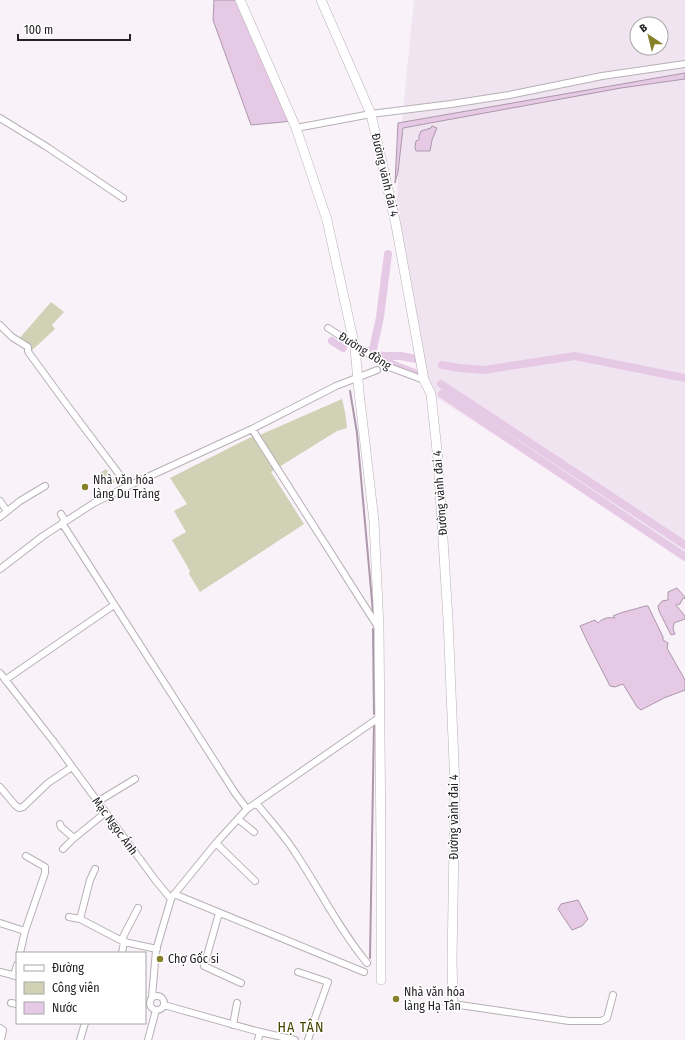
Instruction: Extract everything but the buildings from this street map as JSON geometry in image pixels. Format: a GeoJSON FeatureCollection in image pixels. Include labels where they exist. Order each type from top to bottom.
{"type":"FeatureCollection","features":[{"type":"Feature","properties":{"kind":"main road"},"geometry":{"type":"LineString","coordinates":[[240,0],[296,128],[327,220],[354,346],[358,377],[358,392],[374,521],[380,717],[380,980]]}},
{"type":"Feature","properties":{"kind":"main road","name":"Đường vành đai 4"},"geometry":{"type":"LineString","coordinates":[[321,0],[371,114],[396,225],[424,380],[431,394],[438,460],[448,619],[455,788],[452,960],[453,1004]]}},
{"type":"Feature","properties":{"kind":"street"},"geometry":{"type":"LineString","coordinates":[[296,128],[371,114],[509,95],[602,76],[685,64]]}},
{"type":"Feature","properties":{"kind":"street"},"geometry":{"type":"LineString","coordinates":[[0,118],[53,151],[122,198]]}},
{"type":"Feature","properties":{"kind":"street"},"geometry":{"type":"LineString","coordinates":[[0,325],[12,338],[28,346],[30,353],[67,406],[128,486]]}},
{"type":"Feature","properties":{"kind":"street","name":"Đường đồng"},"geometry":{"type":"LineString","coordinates":[[328,328],[388,367],[424,380]]}},
{"type":"Feature","properties":{"kind":"street"},"geometry":{"type":"LineString","coordinates":[[0,569],[64,522],[94,503],[252,429],[336,386],[377,370]]}},
{"type":"Feature","properties":{"kind":"street"},"geometry":{"type":"LineString","coordinates":[[252,429],[378,628]]}},
{"type":"Feature","properties":{"kind":"street"},"geometry":{"type":"LineString","coordinates":[[0,517],[20,501],[45,486]]}},
{"type":"Feature","properties":{"kind":"street"},"geometry":{"type":"LineString","coordinates":[[0,501],[7,511]]}},
{"type":"Feature","properties":{"kind":"street"},"geometry":{"type":"LineString","coordinates":[[61,514],[64,522],[114,605],[235,793],[247,809]]}},
{"type":"Feature","properties":{"kind":"street"},"geometry":{"type":"LineString","coordinates":[[6,680],[114,605]]}},
{"type":"Feature","properties":{"kind":"street","name":"Mạc Ngọc Ánh"},"geometry":{"type":"LineString","coordinates":[[0,673],[72,766],[156,881],[173,896]]}},
{"type":"Feature","properties":{"kind":"street"},"geometry":{"type":"LineString","coordinates":[[164,1005],[161,1009],[156,1010],[150,1007],[149,999],[157,949],[173,896],[216,843],[247,809],[380,717]]}},
{"type":"Feature","properties":{"kind":"street"},"geometry":{"type":"LineString","coordinates":[[0,787],[14,805],[19,808],[48,783],[72,766]]}},
{"type":"Feature","properties":{"kind":"street"},"geometry":{"type":"LineString","coordinates":[[97,802],[135,779]]}},
{"type":"Feature","properties":{"kind":"street"},"geometry":{"type":"LineString","coordinates":[[256,803],[296,853],[354,946],[367,963]]}},
{"type":"Feature","properties":{"kind":"street"},"geometry":{"type":"LineString","coordinates":[[63,849],[105,813]]}},
{"type":"Feature","properties":{"kind":"street"},"geometry":{"type":"LineString","coordinates":[[238,819],[254,832]]}},
{"type":"Feature","properties":{"kind":"street"},"geometry":{"type":"LineString","coordinates":[[60,824],[61,827],[74,838]]}},
{"type":"Feature","properties":{"kind":"street"},"geometry":{"type":"LineString","coordinates":[[216,843],[256,881]]}},
{"type":"Feature","properties":{"kind":"street"},"geometry":{"type":"LineString","coordinates":[[20,952],[25,931],[45,873],[45,867],[26,856]]}},
{"type":"Feature","properties":{"kind":"street"},"geometry":{"type":"LineString","coordinates":[[80,919],[90,880],[95,869]]}},
{"type":"Feature","properties":{"kind":"street"},"geometry":{"type":"LineString","coordinates":[[151,887],[156,881]]}},
{"type":"Feature","properties":{"kind":"street"},"geometry":{"type":"LineString","coordinates":[[173,896],[219,913],[364,972]]}},
{"type":"Feature","properties":{"kind":"street"},"geometry":{"type":"LineString","coordinates":[[122,952],[124,942],[123,937],[138,908]]}},
{"type":"Feature","properties":{"kind":"street"},"geometry":{"type":"LineString","coordinates":[[219,913],[204,966],[241,983]]}},
{"type":"Feature","properties":{"kind":"street"},"geometry":{"type":"LineString","coordinates":[[69,917],[80,919],[124,942],[157,949]]}},
{"type":"Feature","properties":{"kind":"street"},"geometry":{"type":"LineString","coordinates":[[0,923],[25,931]]}},
{"type":"Feature","properties":{"kind":"street"},"geometry":{"type":"LineString","coordinates":[[0,972],[16,976]]}},
{"type":"Feature","properties":{"kind":"street"},"geometry":{"type":"LineString","coordinates":[[298,972],[328,982],[308,1040]]}},
{"type":"Feature","properties":{"kind":"street"},"geometry":{"type":"LineString","coordinates":[[149,999],[157,995],[164,1000],[164,1005]]}},
{"type":"Feature","properties":{"kind":"street"},"geometry":{"type":"LineString","coordinates":[[453,1004],[569,1021],[601,1021],[607,1018],[613,996]]}},
{"type":"Feature","properties":{"kind":"street"},"geometry":{"type":"LineString","coordinates":[[233,1025],[237,1003]]}},
{"type":"Feature","properties":{"kind":"street"},"geometry":{"type":"LineString","coordinates":[[164,1005],[233,1025],[295,1040]]}},
{"type":"Feature","properties":{"kind":"street"},"geometry":{"type":"LineString","coordinates":[[148,1040],[156,1010]]}},
{"type":"Feature","properties":{"kind":"street"},"geometry":{"type":"LineString","coordinates":[[80,1040],[85,1024]]}},
{"type":"Feature","properties":{"kind":"street"},"geometry":{"type":"LineString","coordinates":[[0,1028],[3,1030],[1,1040]]}},
{"type":"Feature","properties":{"kind":"street"},"geometry":{"type":"LineString","coordinates":[[258,1040],[260,1032]]}},
{"type":"Feature","properties":{"kind":"shaded area"},"geometry":{"type":"Polygon","coordinates":[[[414,0],[685,0],[685,558],[431,394],[396,225],[399,150],[414,0]]]}},
{"type":"Feature","properties":{"kind":"green space"},"geometry":{"type":"Polygon","coordinates":[[[51,302],[64,312],[52,325],[55,329],[29,353],[18,340],[51,302]]]}},
{"type":"Feature","properties":{"kind":"green space"},"geometry":{"type":"Polygon","coordinates":[[[342,399],[347,428],[337,431],[271,472],[304,524],[200,592],[172,540],[186,532],[174,511],[187,504],[170,478],[249,438],[262,434],[342,399]]]}},
{"type":"Feature","properties":{"kind":"green space"},"geometry":{"type":"Polygon","coordinates":[[[106,469],[115,482],[109,486],[100,473],[106,469]]]}},
{"type":"Feature","properties":{"kind":"water"},"geometry":{"type":"Polygon","coordinates":[[[214,0],[240,0],[293,121],[251,125],[213,20],[214,0]]]}},
{"type":"Feature","properties":{"kind":"water"},"geometry":{"type":"Polygon","coordinates":[[[685,73],[685,79],[621,88],[403,128],[398,172],[395,183],[398,123],[685,73]]]}},
{"type":"Feature","properties":{"kind":"water"},"geometry":{"type":"Polygon","coordinates":[[[432,126],[437,128],[432,140],[430,151],[416,151],[416,141],[419,140],[421,131],[431,128],[432,126]]]}},
{"type":"Feature","properties":{"kind":"water"},"geometry":{"type":"Polygon","coordinates":[[[677,588],[685,597],[680,604],[676,605],[685,616],[685,619],[674,623],[673,629],[675,634],[671,635],[658,606],[662,601],[668,600],[668,592],[677,588]]]}},
{"type":"Feature","properties":{"kind":"water"},"geometry":{"type":"Polygon","coordinates":[[[648,606],[663,637],[663,640],[668,643],[667,648],[685,680],[685,690],[664,698],[641,710],[637,707],[623,684],[615,687],[610,686],[580,626],[595,620],[598,623],[606,618],[615,618],[613,616],[648,606]]]}},
{"type":"Feature","properties":{"kind":"water"},"geometry":{"type":"Polygon","coordinates":[[[578,900],[588,919],[582,926],[572,930],[558,909],[561,904],[578,900]]]}},
{"type":"Feature","properties":{"kind":"waterway"},"geometry":{"type":"LineString","coordinates":[[372,354],[380,317],[388,254]]}},
{"type":"Feature","properties":{"kind":"waterway"},"geometry":{"type":"LineString","coordinates":[[332,341],[343,348]]}},
{"type":"Feature","properties":{"kind":"waterway"},"geometry":{"type":"LineString","coordinates":[[369,351],[373,354],[383,356],[386,362],[417,374]]}},
{"type":"Feature","properties":{"kind":"waterway"},"geometry":{"type":"LineString","coordinates":[[383,356],[401,356],[416,359]]}},
{"type":"Feature","properties":{"kind":"waterway"},"geometry":{"type":"LineString","coordinates":[[442,365],[484,370],[575,356],[685,378]]}},
{"type":"Feature","properties":{"kind":"waterway"},"geometry":{"type":"LineString","coordinates":[[441,384],[685,545]]}},
{"type":"Feature","properties":{"kind":"waterway"},"geometry":{"type":"LineString","coordinates":[[350,391],[357,433],[373,612]]}},
{"type":"Feature","properties":{"kind":"waterway"},"geometry":{"type":"LineString","coordinates":[[442,394],[685,557]]}},
{"type":"Feature","properties":{"kind":"waterway"},"geometry":{"type":"LineString","coordinates":[[373,629],[374,714]]}},
{"type":"Feature","properties":{"kind":"waterway"},"geometry":{"type":"LineString","coordinates":[[370,958],[374,723]]}},
{"type":"Feature","properties":{"kind":"place","name":"Nhà văn hóa làng Du Tràng"},"geometry":{"type":"Point","coordinates":[85,487]}},
{"type":"Feature","properties":{"kind":"place","name":"Chợ Gốc si"},"geometry":{"type":"Point","coordinates":[160,959]}},
{"type":"Feature","properties":{"kind":"place","name":"Nhà văn hóa làng Hạ Tân"},"geometry":{"type":"Point","coordinates":[396,999]}},
{"type":"Feature","properties":{"kind":"district","name":"HẠ TÂN"},"geometry":{"type":"Point","coordinates":[301,1027]}}]}
